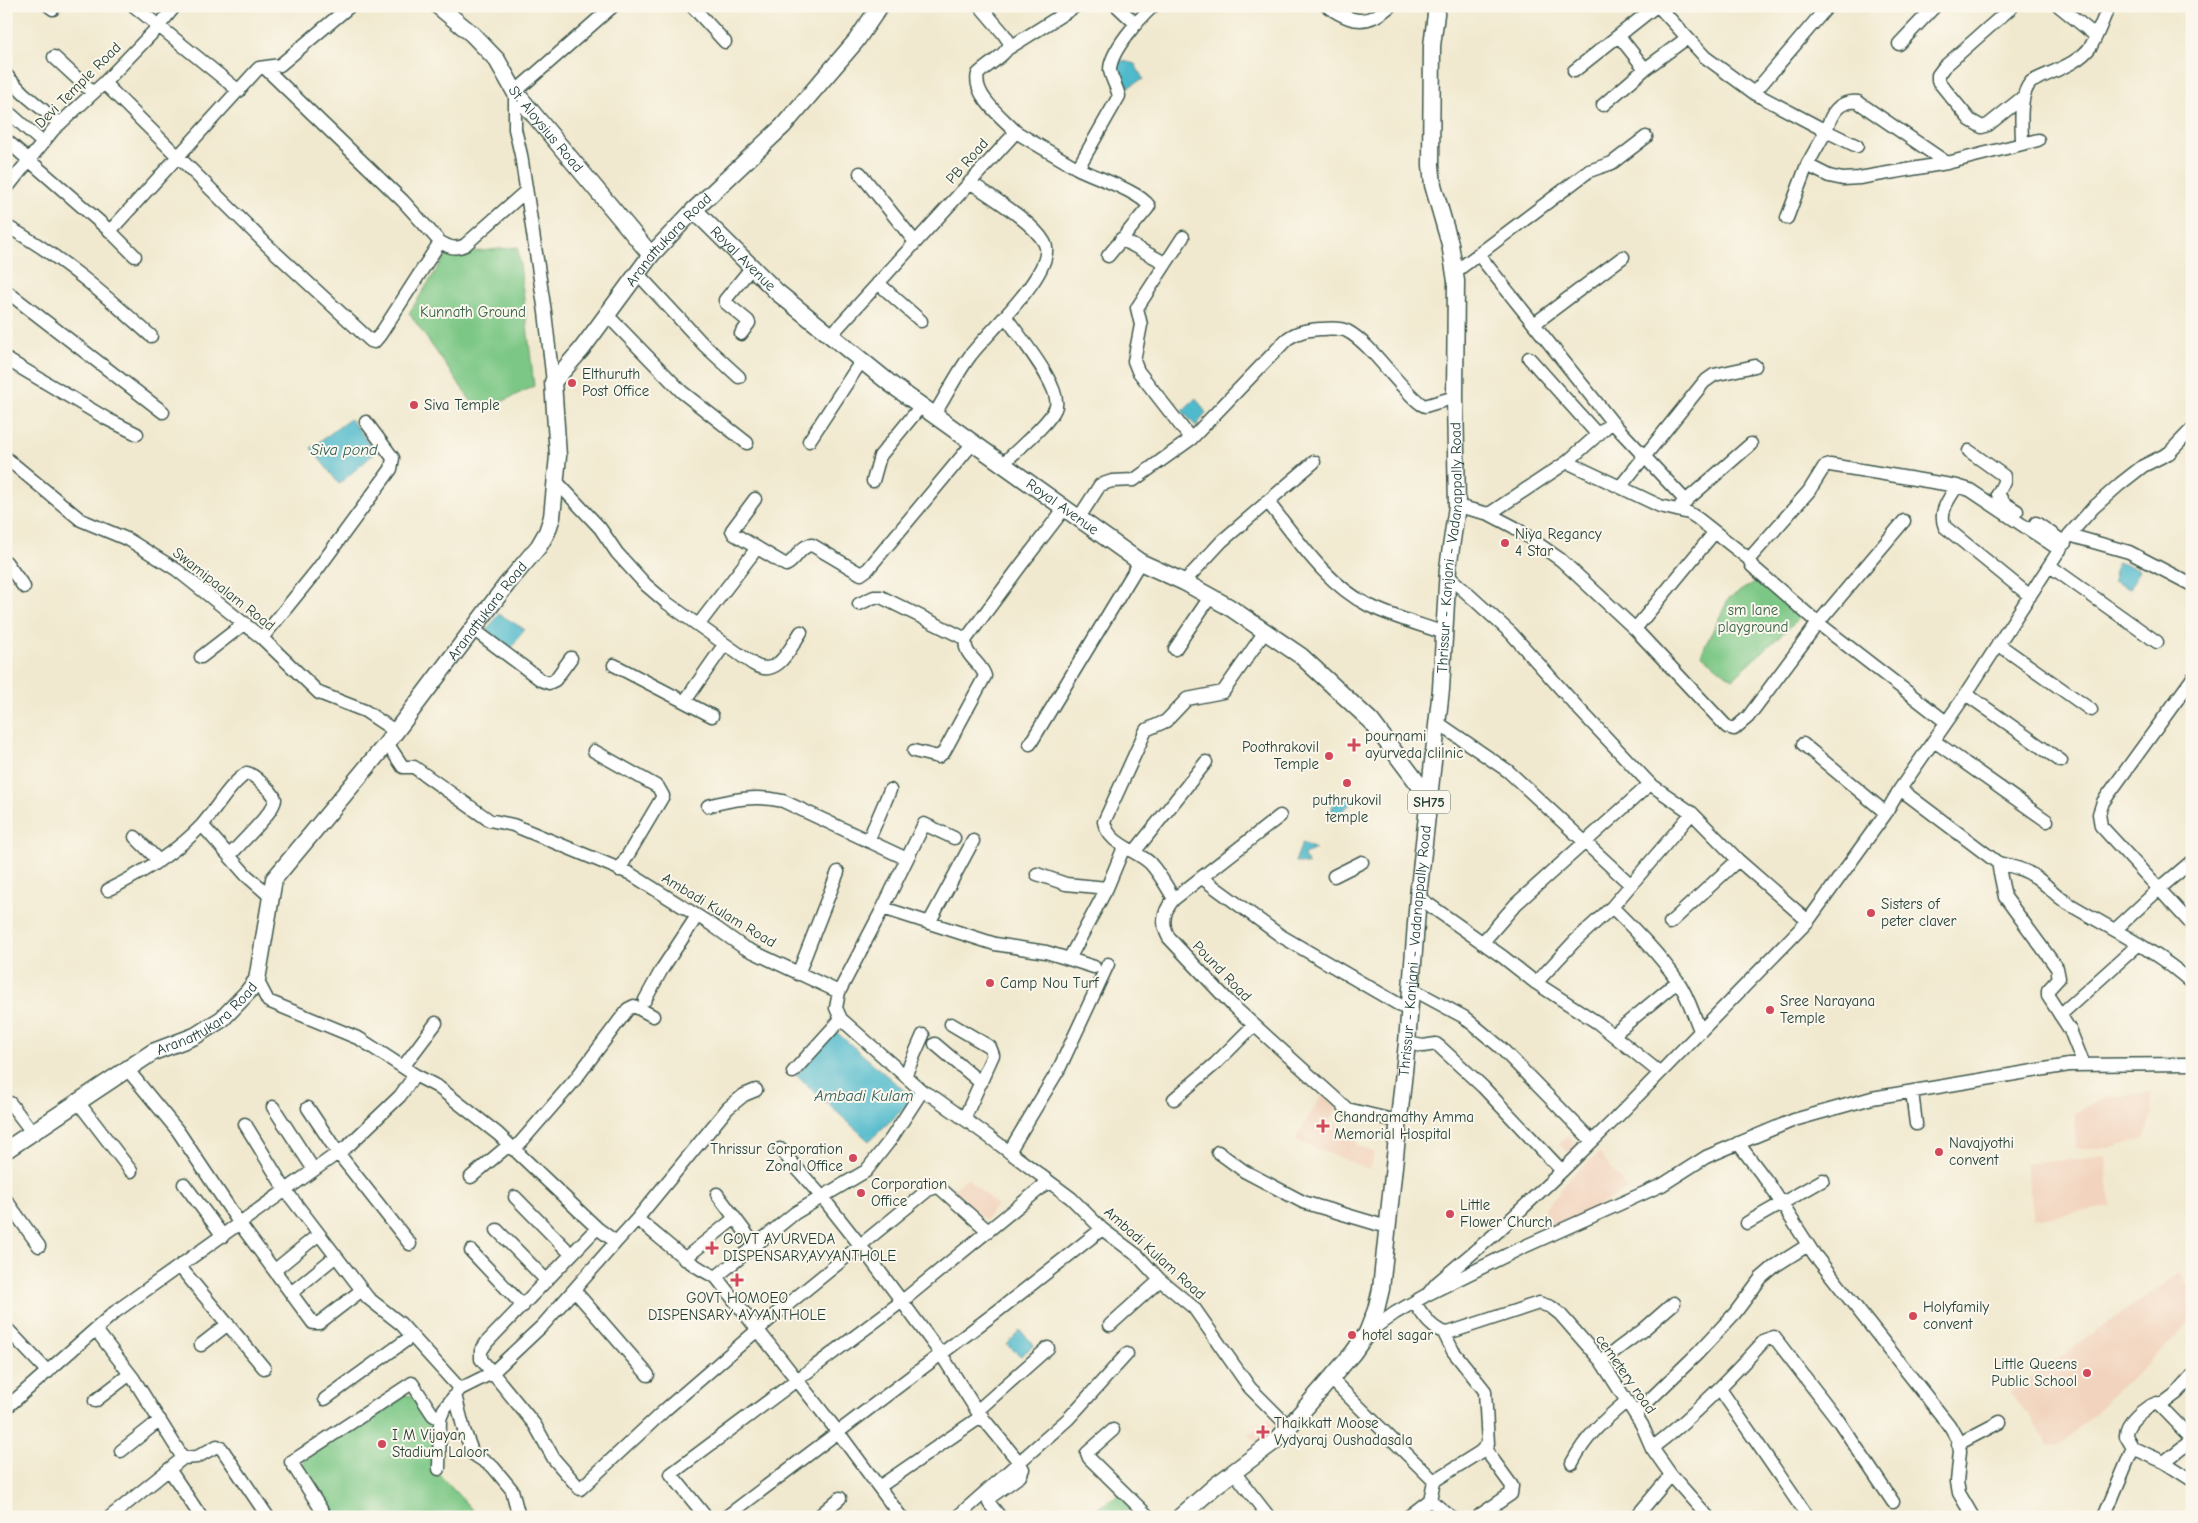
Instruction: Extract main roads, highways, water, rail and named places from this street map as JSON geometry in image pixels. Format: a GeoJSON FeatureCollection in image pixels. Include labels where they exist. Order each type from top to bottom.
{"type":"FeatureCollection","features":[{"type":"Feature","properties":{"kind":"main road","name":"St. Aloysius Road"},"geometry":{"type":"LineString","coordinates":[[438,6],[472,34],[497,60],[515,92],[651,255]]}},
{"type":"Feature","properties":{"kind":"main road","name":"Aranattukara Road"},"geometry":{"type":"LineString","coordinates":[[6,1150],[153,1052],[195,1036],[222,1019],[248,992],[257,980],[274,879],[391,737],[544,539],[552,518],[558,456],[553,382],[581,350],[651,255],[694,210],[782,126],[856,41],[880,6]]}},
{"type":"Feature","properties":{"kind":"main road","name":"Thrissur - Kanjani - Vadanappally Road"},"geometry":{"type":"LineString","coordinates":[[1180,1517],[1279,1438],[1353,1353],[1367,1334],[1376,1310],[1380,1289],[1407,1043],[1418,897],[1438,723],[1447,574],[1457,506],[1455,397],[1457,313],[1455,272],[1450,244],[1433,185],[1430,165],[1432,46],[1437,6]]}},
{"type":"Feature","properties":{"kind":"main road","name":"Royal Avenue"},"geometry":{"type":"LineString","coordinates":[[694,210],[778,292],[928,411],[1140,562],[1184,582],[1229,607],[1264,633],[1300,656],[1371,721],[1429,798]]}},
{"type":"Feature","properties":{"kind":"water"},"geometry":{"type":"Polygon","coordinates":[[[1120,60],[1135,64],[1143,79],[1123,90],[1112,68],[1120,60]]]}},
{"type":"Feature","properties":{"kind":"water"},"geometry":{"type":"Polygon","coordinates":[[[1196,398],[1206,413],[1196,426],[1182,411],[1196,398]]]}},
{"type":"Feature","properties":{"kind":"water","name":"Siva pond"},"geometry":{"type":"Polygon","coordinates":[[[350,419],[376,452],[339,484],[311,448],[350,419]]]}},
{"type":"Feature","properties":{"kind":"water"},"geometry":{"type":"Polygon","coordinates":[[[2117,562],[2139,569],[2130,589],[2113,581],[2117,562]]]}},
{"type":"Feature","properties":{"kind":"water"},"geometry":{"type":"Polygon","coordinates":[[[499,614],[524,629],[511,649],[487,630],[499,614]]]}},
{"type":"Feature","properties":{"kind":"water"},"geometry":{"type":"Polygon","coordinates":[[[1344,792],[1353,802],[1332,819],[1330,814],[1333,805],[1344,792]]]}},
{"type":"Feature","properties":{"kind":"water"},"geometry":{"type":"Polygon","coordinates":[[[1302,843],[1316,849],[1303,855],[1309,865],[1295,862],[1302,843]]]}},
{"type":"Feature","properties":{"kind":"water","name":"Ambadi Kulam"},"geometry":{"type":"Polygon","coordinates":[[[836,1032],[914,1099],[869,1141],[796,1075],[836,1032]]]}},
{"type":"Feature","properties":{"kind":"water"},"geometry":{"type":"Polygon","coordinates":[[[1020,1330],[1034,1345],[1021,1356],[1007,1345],[1020,1330]]]}},
{"type":"Feature","properties":{"kind":"place","name":"Elthuruth Post Office"},"geometry":{"type":"Point","coordinates":[572,383]}},
{"type":"Feature","properties":{"kind":"place","name":"Siva Temple"},"geometry":{"type":"Point","coordinates":[414,405]}},
{"type":"Feature","properties":{"kind":"place","name":"Niya Regancy 4 Star"},"geometry":{"type":"Point","coordinates":[1505,543]}},
{"type":"Feature","properties":{"kind":"place","name":"pournami ayurveda clilnic"},"geometry":{"type":"Point","coordinates":[1354,745]}},
{"type":"Feature","properties":{"kind":"place","name":"Poothrakovil Temple"},"geometry":{"type":"Point","coordinates":[1329,756]}},
{"type":"Feature","properties":{"kind":"place","name":"puthrukovil temple"},"geometry":{"type":"Point","coordinates":[1347,783]}},
{"type":"Feature","properties":{"kind":"place","name":"Sisters of peter claver"},"geometry":{"type":"Point","coordinates":[1871,913]}},
{"type":"Feature","properties":{"kind":"place","name":"Camp Nou Turf"},"geometry":{"type":"Point","coordinates":[990,983]}},
{"type":"Feature","properties":{"kind":"place","name":"Sree Narayana Temple"},"geometry":{"type":"Point","coordinates":[1770,1010]}},
{"type":"Feature","properties":{"kind":"place","name":"Chandramathy Amma Memorial Hospital"},"geometry":{"type":"Point","coordinates":[1323,1126]}},
{"type":"Feature","properties":{"kind":"place","name":"Navajyothi convent"},"geometry":{"type":"Point","coordinates":[1939,1152]}},
{"type":"Feature","properties":{"kind":"place","name":"Thrissur Corporation Zonal Office"},"geometry":{"type":"Point","coordinates":[853,1158]}},
{"type":"Feature","properties":{"kind":"place","name":"Corporation Office"},"geometry":{"type":"Point","coordinates":[861,1193]}},
{"type":"Feature","properties":{"kind":"place","name":"Little Flower Church"},"geometry":{"type":"Point","coordinates":[1450,1214]}},
{"type":"Feature","properties":{"kind":"place","name":"GOVT AYURVEDA DISPENSARY,AYYANTHOLE"},"geometry":{"type":"Point","coordinates":[712,1248]}},
{"type":"Feature","properties":{"kind":"place","name":"GOVT HOMOEO DISPENSARY AYYANTHOLE"},"geometry":{"type":"Point","coordinates":[737,1280]}},
{"type":"Feature","properties":{"kind":"place","name":"Holyfamily convent"},"geometry":{"type":"Point","coordinates":[1913,1316]}},
{"type":"Feature","properties":{"kind":"place","name":"hotel sagar"},"geometry":{"type":"Point","coordinates":[1352,1335]}},
{"type":"Feature","properties":{"kind":"place","name":"Little Queens Public School"},"geometry":{"type":"Point","coordinates":[2087,1373]}},
{"type":"Feature","properties":{"kind":"place","name":"Thaikkatt Moose Vydyaraj Oushadasala"},"geometry":{"type":"Point","coordinates":[1263,1432]}},
{"type":"Feature","properties":{"kind":"place","name":"I M Vijayan Stadium Laloor"},"geometry":{"type":"Point","coordinates":[382,1444]}},
{"type":"Feature","properties":{"kind":"park label","name":"Kunnath Ground"},"geometry":{"type":"Point","coordinates":[473,312]}},
{"type":"Feature","properties":{"kind":"park label","name":"sm lane playground"},"geometry":{"type":"Point","coordinates":[1753,618]}}]}
